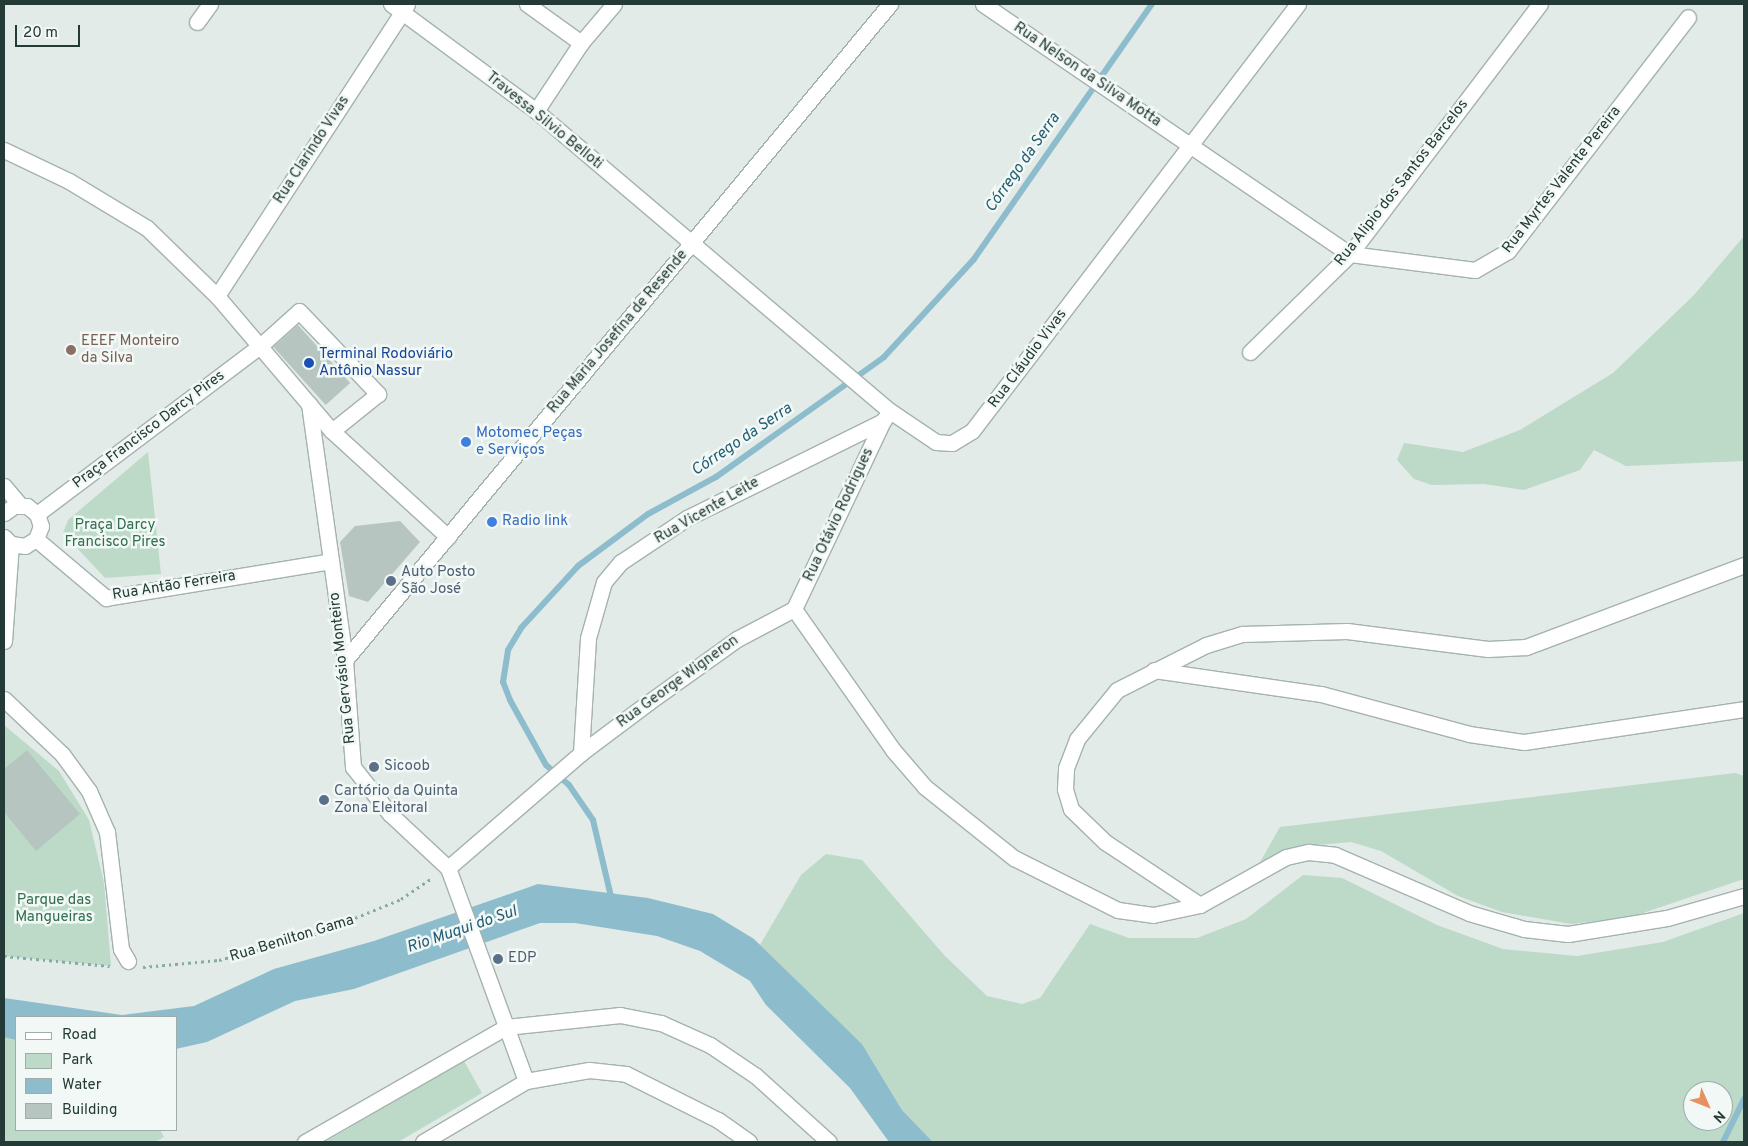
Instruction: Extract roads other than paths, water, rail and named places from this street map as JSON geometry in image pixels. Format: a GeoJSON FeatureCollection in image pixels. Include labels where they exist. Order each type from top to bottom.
{"type":"FeatureCollection","features":[{"type":"Feature","properties":{"kind":"street"},"geometry":{"type":"LineString","coordinates":[[197,22],[210,4]]}},
{"type":"Feature","properties":{"kind":"street"},"geometry":{"type":"LineString","coordinates":[[527,4],[581,43]]}},
{"type":"Feature","properties":{"kind":"street"},"geometry":{"type":"LineString","coordinates":[[536,111],[581,43],[614,4]]}},
{"type":"Feature","properties":{"kind":"street","name":"Rua Maria Josefina de Resende"},"geometry":{"type":"LineString","coordinates":[[345,660],[693,244],[890,4]]}},
{"type":"Feature","properties":{"kind":"street","name":"Rua Nelson da Silva Motta"},"geometry":{"type":"LineString","coordinates":[[983,4],[1190,146]]}},
{"type":"Feature","properties":{"kind":"street","name":"Rua Cláudio Vivas"},"geometry":{"type":"LineString","coordinates":[[693,244],[870,392],[886,416],[936,442],[952,443],[972,431],[1298,4]]}},
{"type":"Feature","properties":{"kind":"street","name":"Rua Alipio dos Santos Barcelos"},"geometry":{"type":"LineString","coordinates":[[1250,352],[1350,254],[1540,4]]}},
{"type":"Feature","properties":{"kind":"street","name":"Travessa Silvio Belloti"},"geometry":{"type":"LineString","coordinates":[[401,6],[536,111],[693,244]]}},
{"type":"Feature","properties":{"kind":"street","name":"Rua Clarindo Vivas"},"geometry":{"type":"LineString","coordinates":[[217,296],[401,6]]}},
{"type":"Feature","properties":{"kind":"street","name":"Rua Myrtes Valente Pereira"},"geometry":{"type":"LineString","coordinates":[[1190,146],[1350,254],[1422,267],[1475,270],[1490,265],[1525,231],[1688,17]]}},
{"type":"Feature","properties":{"kind":"street"},"geometry":{"type":"LineString","coordinates":[[4,150],[68,181],[147,228],[217,296],[332,431],[448,537]]}},
{"type":"Feature","properties":{"kind":"street","name":"Praça Francisco Darcy Pires"},"geometry":{"type":"LineString","coordinates":[[38,514],[260,346],[299,311],[378,394],[332,431]]}},
{"type":"Feature","properties":{"kind":"street","name":"Rua Gervásio Monteiro"},"geometry":{"type":"LineString","coordinates":[[308,403],[345,660],[353,767],[390,814],[448,868]]}},
{"type":"Feature","properties":{"kind":"street","name":"Rua Otávio Rodrigues"},"geometry":{"type":"LineString","coordinates":[[794,609],[886,416]]}},
{"type":"Feature","properties":{"kind":"street","name":"Rua Vicente Leite"},"geometry":{"type":"LineString","coordinates":[[581,753],[588,638],[604,582],[621,562],[687,518],[886,416]]}},
{"type":"Feature","properties":{"kind":"street"},"geometry":{"type":"LineString","coordinates":[[4,486],[10,508],[38,514],[41,526],[36,539],[24,546],[6,540],[4,641]]}},
{"type":"Feature","properties":{"kind":"street","name":"Rua Antão Ferreira"},"geometry":{"type":"LineString","coordinates":[[36,539],[106,598],[331,561]]}},
{"type":"Feature","properties":{"kind":"street"},"geometry":{"type":"LineString","coordinates":[[1200,905],[1088,829],[1071,809],[1065,789],[1076,739],[1092,715],[1117,690],[1153,670],[1242,634],[1347,631],[1488,649],[1526,647],[1744,565]]}},
{"type":"Feature","properties":{"kind":"street"},"geometry":{"type":"LineString","coordinates":[[794,609],[893,750],[925,788],[972,829],[1014,858],[1118,910],[1153,914],[1200,905],[1286,857],[1308,852],[1335,855],[1469,913],[1524,929],[1568,934],[1607,931],[1744,896]]}},
{"type":"Feature","properties":{"kind":"street","name":"Rua George Wigneron"},"geometry":{"type":"LineString","coordinates":[[448,868],[581,753],[737,639],[794,609]]}},
{"type":"Feature","properties":{"kind":"street"},"geometry":{"type":"LineString","coordinates":[[1153,670],[1321,694],[1468,734],[1524,742],[1744,709]]}},
{"type":"Feature","properties":{"kind":"street"},"geometry":{"type":"LineString","coordinates":[[4,699],[62,754],[89,791],[107,832],[121,949],[128,961]]}},
{"type":"Feature","properties":{"kind":"street"},"geometry":{"type":"LineString","coordinates":[[448,868],[456,897],[526,1082]]}},
{"type":"Feature","properties":{"kind":"street"},"geometry":{"type":"LineString","coordinates":[[305,1142],[506,1028],[620,1015],[661,1023],[710,1045],[756,1076],[829,1142]]}},
{"type":"Feature","properties":{"kind":"street"},"geometry":{"type":"LineString","coordinates":[[423,1142],[526,1082],[589,1070],[626,1074],[695,1107],[749,1142]]}},
{"type":"Feature","properties":{"kind":"water","name":"Rio Muqui do Sul"},"geometry":{"type":"Polygon","coordinates":[[[538,884],[648,898],[713,914],[754,939],[862,1044],[902,1110],[933,1142],[889,1142],[850,1088],[766,1005],[750,981],[700,951],[657,936],[575,923],[540,923],[354,989],[295,1001],[207,1042],[178,1049],[178,1016],[15,1016],[15,1040],[4,1037],[4,998],[122,1015],[194,1006],[274,969],[374,941],[538,884]]]}},
{"type":"Feature","properties":{"kind":"waterway","name":"Córrego da Serra"},"geometry":{"type":"LineString","coordinates":[[612,901],[593,820],[569,785],[546,765],[510,700],[503,682],[508,650],[521,628],[578,566],[648,514],[716,477],[884,357],[974,259],[1152,4]]}},
{"type":"Feature","properties":{"kind":"waterway"},"geometry":{"type":"LineString","coordinates":[[1723,1142],[1744,1099]]}},
{"type":"Feature","properties":{"kind":"place","name":"EEEF Monteiro da Silva"},"geometry":{"type":"Point","coordinates":[71,350]}},
{"type":"Feature","properties":{"kind":"place","name":"Terminal Rodoviário Antônio Nassur"},"geometry":{"type":"Point","coordinates":[309,363]}},
{"type":"Feature","properties":{"kind":"place","name":"Motomec Peças e Serviços"},"geometry":{"type":"Point","coordinates":[466,442]}},
{"type":"Feature","properties":{"kind":"place","name":"Radio link"},"geometry":{"type":"Point","coordinates":[492,522]}},
{"type":"Feature","properties":{"kind":"place","name":"Auto Posto São José"},"geometry":{"type":"Point","coordinates":[391,581]}},
{"type":"Feature","properties":{"kind":"place","name":"Sicoob"},"geometry":{"type":"Point","coordinates":[374,767]}},
{"type":"Feature","properties":{"kind":"place","name":"Cartório da Quinta Zona Eleitoral"},"geometry":{"type":"Point","coordinates":[324,800]}},
{"type":"Feature","properties":{"kind":"place","name":"EDP"},"geometry":{"type":"Point","coordinates":[498,959]}},
{"type":"Feature","properties":{"kind":"park label","name":"Praça Darcy Francisco Pires"},"geometry":{"type":"Point","coordinates":[115,534]}},
{"type":"Feature","properties":{"kind":"park label","name":"Parque das Mangueiras"},"geometry":{"type":"Point","coordinates":[54,908]}}]}
